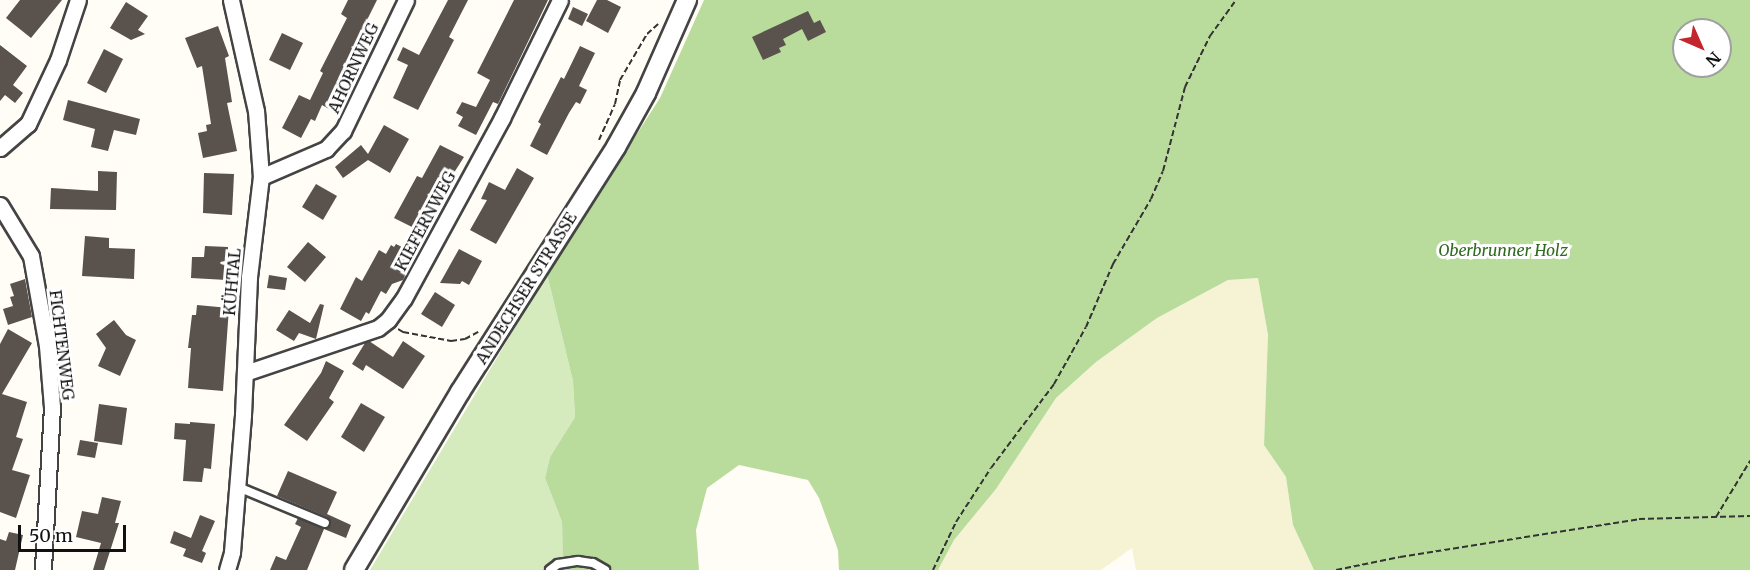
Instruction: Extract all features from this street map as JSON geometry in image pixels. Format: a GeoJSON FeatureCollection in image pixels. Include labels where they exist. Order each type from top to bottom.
{"type":"FeatureCollection","features":[{"type":"Feature","properties":{"kind":"street"},"geometry":{"type":"LineString","coordinates":[[0,148],[28,124],[58,60],[78,0]]}},
{"type":"Feature","properties":{"kind":"street","name":"KÜHTAL"},"geometry":{"type":"LineString","coordinates":[[227,570],[232,552],[245,373],[249,277],[261,177],[256,111],[231,0]]}},
{"type":"Feature","properties":{"kind":"street","name":"AHORNWEG"},"geometry":{"type":"LineString","coordinates":[[261,177],[320,152],[343,131],[406,0]]}},
{"type":"Feature","properties":{"kind":"street","name":"KIEFERNWEG"},"geometry":{"type":"LineString","coordinates":[[245,373],[378,328],[388,320],[404,298],[502,118],[560,0]]}},
{"type":"Feature","properties":{"kind":"street","name":"ANDECHSER STRASSE"},"geometry":{"type":"LineString","coordinates":[[354,570],[460,392],[616,147],[646,93],[687,0]]}},
{"type":"Feature","properties":{"kind":"street","name":"FICHTENWEG"},"geometry":{"type":"LineString","coordinates":[[0,205],[31,256],[47,346],[52,407],[44,515],[43,570]]}},
{"type":"Feature","properties":{"kind":"lane"},"geometry":{"type":"LineString","coordinates":[[236,486],[325,522]]}},
{"type":"Feature","properties":{"kind":"lane"},"geometry":{"type":"LineString","coordinates":[[550,570],[558,564],[578,561],[593,563],[605,570]]}},
{"type":"Feature","properties":{"kind":"path"},"geometry":{"type":"LineString","coordinates":[[933,570],[956,522],[991,468],[1054,384],[1086,327],[1113,264],[1151,199],[1163,171],[1185,87],[1210,36],[1236,0]]}},
{"type":"Feature","properties":{"kind":"path"},"geometry":{"type":"LineString","coordinates":[[596,148],[615,104],[620,80],[647,34],[662,21]]}},
{"type":"Feature","properties":{"kind":"path"},"geometry":{"type":"LineString","coordinates":[[388,320],[403,332],[451,341],[465,339],[480,332]]}},
{"type":"Feature","properties":{"kind":"path"},"geometry":{"type":"LineString","coordinates":[[1716,517],[1750,461]]}},
{"type":"Feature","properties":{"kind":"path"},"geometry":{"type":"LineString","coordinates":[[1336,570],[1400,557],[1639,519],[1750,516]]}},
{"type":"Feature","properties":{"kind":"shaded area"},"geometry":{"type":"Polygon","coordinates":[[[1258,278],[1268,335],[1264,445],[1286,477],[1293,525],[1314,570],[1136,570],[1132,548],[1101,570],[938,570],[954,540],[996,489],[1056,398],[1096,362],[1157,318],[1228,280],[1258,278]]]}},
{"type":"Feature","properties":{"kind":"green space","name":"Oberbrunner Holz"},"geometry":{"type":"Polygon","coordinates":[[[704,0],[1750,0],[1750,570],[1314,570],[1293,525],[1286,477],[1264,445],[1268,335],[1258,278],[1228,280],[1157,318],[1096,362],[1056,398],[996,489],[954,540],[938,570],[839,570],[838,550],[819,498],[808,480],[739,465],[707,488],[696,530],[699,570],[563,570],[562,522],[545,478],[550,457],[575,417],[573,381],[547,274],[660,98],[704,0]]]}},
{"type":"Feature","properties":{"kind":"green space"},"geometry":{"type":"Polygon","coordinates":[[[547,274],[573,381],[575,417],[550,457],[545,478],[562,522],[563,570],[370,570],[547,274]]]}},
{"type":"Feature","properties":{"kind":"building"},"geometry":{"type":"Polygon","coordinates":[[[20,0],[62,0],[31,38],[6,18],[20,0]]]}},
{"type":"Feature","properties":{"kind":"building"},"geometry":{"type":"Polygon","coordinates":[[[348,0],[377,0],[355,44],[362,47],[329,109],[322,105],[315,121],[311,119],[301,138],[282,128],[299,95],[310,100],[323,73],[320,71],[347,18],[341,14],[348,0]]]}},
{"type":"Feature","properties":{"kind":"building"},"geometry":{"type":"Polygon","coordinates":[[[448,0],[468,0],[449,37],[454,40],[418,110],[393,98],[408,65],[397,60],[403,47],[419,55],[448,0]]]}},
{"type":"Feature","properties":{"kind":"building"},"geometry":{"type":"Polygon","coordinates":[[[514,0],[548,0],[498,104],[493,102],[476,135],[458,126],[463,117],[456,113],[462,102],[476,107],[490,80],[477,73],[514,0]]]}},
{"type":"Feature","properties":{"kind":"building"},"geometry":{"type":"Polygon","coordinates":[[[597,0],[607,0],[621,7],[608,33],[586,21],[597,0]]]}},
{"type":"Feature","properties":{"kind":"building"},"geometry":{"type":"Polygon","coordinates":[[[126,2],[148,16],[138,30],[145,34],[131,40],[110,28],[126,2]]]}},
{"type":"Feature","properties":{"kind":"building"},"geometry":{"type":"Polygon","coordinates":[[[573,7],[588,14],[582,26],[568,19],[573,7]]]}},
{"type":"Feature","properties":{"kind":"building"},"geometry":{"type":"Polygon","coordinates":[[[808,11],[814,23],[820,20],[826,32],[808,41],[802,29],[783,39],[786,45],[779,48],[781,52],[763,60],[752,37],[808,11]]]}},
{"type":"Feature","properties":{"kind":"building"},"geometry":{"type":"Polygon","coordinates":[[[218,26],[229,56],[225,58],[232,102],[227,103],[237,151],[203,158],[198,133],[207,131],[206,125],[211,124],[202,66],[197,68],[185,38],[218,26]]]}},
{"type":"Feature","properties":{"kind":"building"},"geometry":{"type":"Polygon","coordinates":[[[282,33],[303,43],[290,70],[269,60],[282,33]]]}},
{"type":"Feature","properties":{"kind":"building"},"geometry":{"type":"Polygon","coordinates":[[[0,45],[27,66],[13,85],[23,93],[15,103],[5,95],[0,101],[0,45]]]}},
{"type":"Feature","properties":{"kind":"building"},"geometry":{"type":"Polygon","coordinates":[[[580,46],[595,53],[579,86],[587,90],[580,104],[576,102],[569,113],[547,155],[530,146],[541,124],[538,122],[561,77],[564,79],[580,46]]]}},
{"type":"Feature","properties":{"kind":"building"},"geometry":{"type":"Polygon","coordinates":[[[104,49],[123,59],[106,93],[87,83],[104,49]]]}},
{"type":"Feature","properties":{"kind":"building"},"geometry":{"type":"Polygon","coordinates":[[[68,100],[140,119],[136,135],[114,130],[108,151],[91,147],[95,129],[63,120],[68,100]]]}},
{"type":"Feature","properties":{"kind":"building"},"geometry":{"type":"Polygon","coordinates":[[[384,125],[409,139],[390,173],[368,160],[343,178],[335,167],[361,145],[368,154],[384,125]]]}},
{"type":"Feature","properties":{"kind":"building"},"geometry":{"type":"Polygon","coordinates":[[[440,145],[464,157],[436,201],[423,230],[420,231],[394,218],[417,176],[422,178],[440,145]]]}},
{"type":"Feature","properties":{"kind":"building"},"geometry":{"type":"Polygon","coordinates":[[[517,168],[534,178],[496,244],[470,230],[487,200],[481,199],[489,182],[505,190],[517,168]]]}},
{"type":"Feature","properties":{"kind":"building"},"geometry":{"type":"Polygon","coordinates":[[[98,171],[117,172],[116,210],[50,209],[51,188],[98,191],[98,171]]]}},
{"type":"Feature","properties":{"kind":"building"},"geometry":{"type":"Polygon","coordinates":[[[204,173],[234,174],[232,215],[203,213],[204,173]]]}},
{"type":"Feature","properties":{"kind":"building"},"geometry":{"type":"Polygon","coordinates":[[[316,184],[337,196],[323,220],[302,207],[316,184]]]}},
{"type":"Feature","properties":{"kind":"building"},"geometry":{"type":"Polygon","coordinates":[[[85,236],[109,238],[109,248],[135,249],[134,279],[82,276],[85,236]]]}},
{"type":"Feature","properties":{"kind":"building"},"geometry":{"type":"Polygon","coordinates":[[[308,242],[326,257],[305,282],[287,267],[308,242]]]}},
{"type":"Feature","properties":{"kind":"building"},"geometry":{"type":"Polygon","coordinates":[[[396,244],[410,251],[400,270],[406,273],[403,280],[392,284],[386,294],[381,291],[369,314],[366,312],[361,321],[340,309],[356,277],[362,281],[379,250],[386,254],[391,245],[394,247],[396,244]]]}},
{"type":"Feature","properties":{"kind":"building"},"geometry":{"type":"Polygon","coordinates":[[[205,246],[228,247],[227,280],[191,278],[192,257],[204,257],[205,246]]]}},
{"type":"Feature","properties":{"kind":"building"},"geometry":{"type":"Polygon","coordinates":[[[459,249],[482,261],[469,285],[462,281],[460,284],[440,283],[459,249]]]}},
{"type":"Feature","properties":{"kind":"building"},"geometry":{"type":"Polygon","coordinates":[[[269,275],[287,278],[285,290],[267,288],[269,275]]]}},
{"type":"Feature","properties":{"kind":"building"},"geometry":{"type":"Polygon","coordinates":[[[25,279],[32,317],[8,325],[3,309],[13,306],[10,297],[14,296],[10,284],[25,279]]]}},
{"type":"Feature","properties":{"kind":"building"},"geometry":{"type":"Polygon","coordinates":[[[435,292],[455,305],[442,327],[421,314],[435,292]]]}},
{"type":"Feature","properties":{"kind":"building"},"geometry":{"type":"Polygon","coordinates":[[[320,304],[324,305],[316,339],[299,333],[294,341],[276,330],[289,310],[310,323],[320,304]]]}},
{"type":"Feature","properties":{"kind":"building"},"geometry":{"type":"Polygon","coordinates":[[[197,305],[229,308],[223,391],[188,388],[191,348],[188,348],[192,315],[196,315],[197,305]]]}},
{"type":"Feature","properties":{"kind":"building"},"geometry":{"type":"Polygon","coordinates":[[[114,320],[126,335],[136,340],[120,376],[98,366],[106,348],[96,334],[114,320]]]}},
{"type":"Feature","properties":{"kind":"building"},"geometry":{"type":"Polygon","coordinates":[[[8,329],[32,343],[2,394],[27,402],[16,437],[23,439],[12,470],[30,475],[16,518],[0,512],[0,344],[8,329]]]}},
{"type":"Feature","properties":{"kind":"building"},"geometry":{"type":"Polygon","coordinates":[[[369,341],[393,357],[403,341],[425,356],[403,389],[366,365],[363,371],[352,364],[365,343],[369,341]]]}},
{"type":"Feature","properties":{"kind":"building"},"geometry":{"type":"Polygon","coordinates":[[[326,361],[344,371],[329,398],[334,402],[307,441],[284,425],[321,373],[326,361]]]}},
{"type":"Feature","properties":{"kind":"building"},"geometry":{"type":"Polygon","coordinates":[[[361,403],[385,417],[364,452],[341,437],[361,403]]]}},
{"type":"Feature","properties":{"kind":"building"},"geometry":{"type":"Polygon","coordinates":[[[99,404],[127,408],[122,445],[94,441],[99,404]]]}},
{"type":"Feature","properties":{"kind":"building"},"geometry":{"type":"Polygon","coordinates":[[[190,422],[215,424],[211,469],[204,468],[202,482],[183,481],[186,440],[174,439],[175,423],[190,424],[190,422]]]}},
{"type":"Feature","properties":{"kind":"building"},"geometry":{"type":"Polygon","coordinates":[[[80,440],[98,443],[95,458],[77,455],[80,440]]]}},
{"type":"Feature","properties":{"kind":"building"},"geometry":{"type":"Polygon","coordinates":[[[288,471],[337,492],[327,514],[351,525],[346,538],[324,529],[307,570],[270,570],[276,556],[286,560],[301,527],[295,524],[298,518],[323,529],[331,525],[327,517],[277,496],[288,471]]]}},
{"type":"Feature","properties":{"kind":"building"},"geometry":{"type":"Polygon","coordinates":[[[102,497],[121,501],[115,523],[119,523],[104,570],[93,570],[101,543],[76,537],[82,511],[98,514],[102,497]]]}},
{"type":"Feature","properties":{"kind":"building"},"geometry":{"type":"Polygon","coordinates":[[[200,515],[215,521],[202,551],[206,553],[202,563],[183,556],[186,549],[170,543],[174,531],[191,538],[200,515]]]}},
{"type":"Feature","properties":{"kind":"building"},"geometry":{"type":"Polygon","coordinates":[[[9,532],[23,535],[15,570],[0,570],[0,539],[6,541],[9,532]]]}}]}
